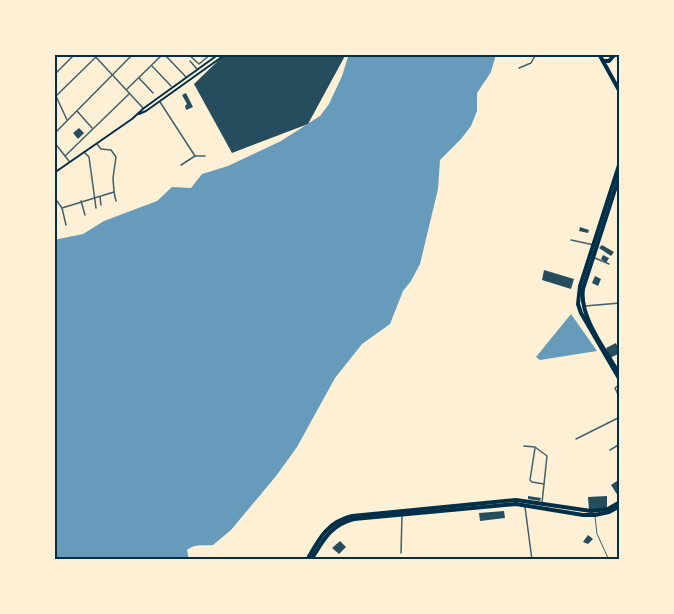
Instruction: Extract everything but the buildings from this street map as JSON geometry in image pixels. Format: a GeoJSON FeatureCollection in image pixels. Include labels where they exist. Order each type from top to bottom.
{"type":"FeatureCollection","features":[{"type":"Feature","properties":{"kind":"highway"},"geometry":{"type":"LineString","coordinates":[[599,54],[620,92]]}},
{"type":"Feature","properties":{"kind":"highway"},"geometry":{"type":"LineString","coordinates":[[603,61],[612,59],[618,54]]}},
{"type":"Feature","properties":{"kind":"highway"},"geometry":{"type":"LineString","coordinates":[[620,162],[617,186],[594,245],[578,304],[620,382]]}},
{"type":"Feature","properties":{"kind":"highway"},"geometry":{"type":"LineString","coordinates":[[620,174],[583,291],[583,307],[620,375]]}},
{"type":"Feature","properties":{"kind":"highway"},"geometry":{"type":"LineString","coordinates":[[309,560],[326,535],[339,524],[354,519],[516,500],[583,515],[609,512],[620,504]]}},
{"type":"Feature","properties":{"kind":"highway"},"geometry":{"type":"LineString","coordinates":[[309,560],[328,527],[344,518],[362,514],[524,504],[591,511],[608,509],[620,504]]}},
{"type":"Feature","properties":{"kind":"main road"},"geometry":{"type":"LineString","coordinates":[[145,110],[197,70],[220,55],[226,54]]}},
{"type":"Feature","properties":{"kind":"main road"},"geometry":{"type":"LineString","coordinates":[[54,173],[159,102],[220,55]]}},
{"type":"Feature","properties":{"kind":"street"},"geometry":{"type":"LineString","coordinates":[[54,75],[75,54]]}},
{"type":"Feature","properties":{"kind":"street"},"geometry":{"type":"LineString","coordinates":[[93,54],[145,110]]}},
{"type":"Feature","properties":{"kind":"street"},"geometry":{"type":"LineString","coordinates":[[56,96],[99,54]]}},
{"type":"Feature","properties":{"kind":"street"},"geometry":{"type":"LineString","coordinates":[[54,134],[133,54]]}},
{"type":"Feature","properties":{"kind":"street"},"geometry":{"type":"LineString","coordinates":[[126,90],[162,54],[186,78]]}},
{"type":"Feature","properties":{"kind":"street"},"geometry":{"type":"LineString","coordinates":[[188,54],[199,64],[211,54]]}},
{"type":"Feature","properties":{"kind":"street"},"geometry":{"type":"LineString","coordinates":[[519,68],[531,63],[536,54]]}},
{"type":"Feature","properties":{"kind":"street"},"geometry":{"type":"LineString","coordinates":[[190,61],[197,70]]}},
{"type":"Feature","properties":{"kind":"street"},"geometry":{"type":"LineString","coordinates":[[152,65],[172,88]]}},
{"type":"Feature","properties":{"kind":"street"},"geometry":{"type":"LineString","coordinates":[[138,77],[153,93]]}},
{"type":"Feature","properties":{"kind":"street"},"geometry":{"type":"LineString","coordinates":[[54,90],[67,121]]}},
{"type":"Feature","properties":{"kind":"street"},"geometry":{"type":"LineString","coordinates":[[65,156],[129,94]]}},
{"type":"Feature","properties":{"kind":"street"},"geometry":{"type":"LineString","coordinates":[[159,102],[195,156]]}},
{"type":"Feature","properties":{"kind":"street"},"geometry":{"type":"LineString","coordinates":[[76,111],[93,128]]}},
{"type":"Feature","properties":{"kind":"street"},"geometry":{"type":"LineString","coordinates":[[54,142],[69,162]]}},
{"type":"Feature","properties":{"kind":"street"},"geometry":{"type":"LineString","coordinates":[[97,143],[101,149],[111,150],[116,157],[113,178],[116,201]]}},
{"type":"Feature","properties":{"kind":"street"},"geometry":{"type":"LineString","coordinates":[[84,152],[89,157],[96,208]]}},
{"type":"Feature","properties":{"kind":"street"},"geometry":{"type":"LineString","coordinates":[[181,165],[195,156],[205,156]]}},
{"type":"Feature","properties":{"kind":"street"},"geometry":{"type":"LineString","coordinates":[[62,208],[114,192]]}},
{"type":"Feature","properties":{"kind":"street"},"geometry":{"type":"LineString","coordinates":[[100,196],[101,205]]}},
{"type":"Feature","properties":{"kind":"street"},"geometry":{"type":"LineString","coordinates":[[54,197],[62,208],[66,225]]}},
{"type":"Feature","properties":{"kind":"street"},"geometry":{"type":"LineString","coordinates":[[81,201],[85,215]]}},
{"type":"Feature","properties":{"kind":"street"},"geometry":{"type":"LineString","coordinates":[[571,240],[594,245]]}},
{"type":"Feature","properties":{"kind":"street"},"geometry":{"type":"LineString","coordinates":[[594,257],[609,264]]}},
{"type":"Feature","properties":{"kind":"street"},"geometry":{"type":"LineString","coordinates":[[583,307],[620,303]]}},
{"type":"Feature","properties":{"kind":"street"},"geometry":{"type":"LineString","coordinates":[[620,382],[615,388],[620,399]]}},
{"type":"Feature","properties":{"kind":"street"},"geometry":{"type":"LineString","coordinates":[[576,439],[620,417]]}},
{"type":"Feature","properties":{"kind":"street"},"geometry":{"type":"LineString","coordinates":[[610,450],[620,444]]}},
{"type":"Feature","properties":{"kind":"street"},"geometry":{"type":"LineString","coordinates":[[524,446],[535,447],[547,456],[542,505]]}},
{"type":"Feature","properties":{"kind":"street"},"geometry":{"type":"LineString","coordinates":[[535,447],[530,480],[532,483],[544,484]]}},
{"type":"Feature","properties":{"kind":"street"},"geometry":{"type":"LineString","coordinates":[[524,504],[532,560]]}},
{"type":"Feature","properties":{"kind":"street"},"geometry":{"type":"LineString","coordinates":[[401,553],[402,514]]}},
{"type":"Feature","properties":{"kind":"lane"},"geometry":{"type":"LineString","coordinates":[[595,515],[597,534],[609,560]]}},
{"type":"Feature","properties":{"kind":"water"},"geometry":{"type":"Polygon","coordinates":[[[349,54],[496,54],[491,72],[477,93],[477,111],[471,126],[440,160],[438,189],[420,264],[403,291],[390,324],[362,344],[335,378],[297,447],[276,476],[231,530],[213,545],[190,548],[187,550],[189,560],[54,560],[54,240],[83,234],[104,221],[157,201],[172,187],[191,188],[202,174],[228,166],[281,141],[320,116],[329,104],[349,54]]]}},
{"type":"Feature","properties":{"kind":"water"},"geometry":{"type":"Polygon","coordinates":[[[571,314],[597,351],[540,360],[536,357],[571,314]]]}}]}
